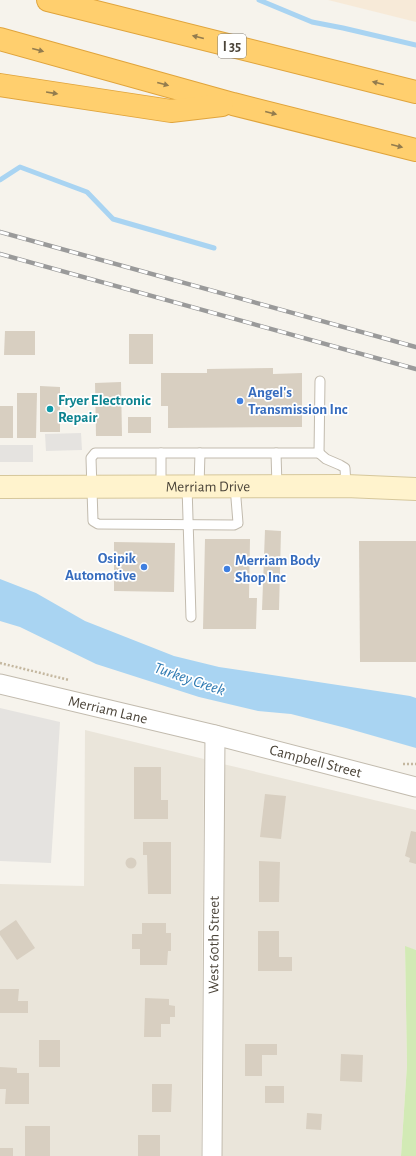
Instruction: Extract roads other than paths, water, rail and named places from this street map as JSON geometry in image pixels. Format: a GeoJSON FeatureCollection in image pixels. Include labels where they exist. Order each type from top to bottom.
{"type":"FeatureCollection","features":[{"type":"Feature","properties":{"kind":"highway","name":"I 35"},"geometry":{"type":"LineString","coordinates":[[48,0],[416,92]]}},
{"type":"Feature","properties":{"kind":"highway"},"geometry":{"type":"LineString","coordinates":[[0,39],[233,104],[416,150]]}},
{"type":"Feature","properties":{"kind":"highway"},"geometry":{"type":"LineString","coordinates":[[0,85],[171,111],[233,104]]}},
{"type":"Feature","properties":{"kind":"main road","name":"Merriam Drive"},"geometry":{"type":"LineString","coordinates":[[0,487],[346,486],[416,489]]}},
{"type":"Feature","properties":{"kind":"street","name":"Merriam Lane"},"geometry":{"type":"LineString","coordinates":[[0,684],[215,735]]}},
{"type":"Feature","properties":{"kind":"street","name":"Campbell Street"},"geometry":{"type":"LineString","coordinates":[[215,735],[416,787]]}},
{"type":"Feature","properties":{"kind":"street","name":"West 60th Street"},"geometry":{"type":"LineString","coordinates":[[212,1156],[215,735]]}},
{"type":"Feature","properties":{"kind":"lane"},"geometry":{"type":"LineString","coordinates":[[319,453],[320,381]]}},
{"type":"Feature","properties":{"kind":"lane"},"geometry":{"type":"LineString","coordinates":[[235,486],[238,524],[98,524],[93,520],[91,458],[95,453],[319,453],[326,459],[345,468],[346,486]]}},
{"type":"Feature","properties":{"kind":"lane"},"geometry":{"type":"LineString","coordinates":[[160,453],[160,486]]}},
{"type":"Feature","properties":{"kind":"lane"},"geometry":{"type":"LineString","coordinates":[[190,617],[188,525],[193,486],[200,453]]}},
{"type":"Feature","properties":{"kind":"lane"},"geometry":{"type":"LineString","coordinates":[[276,453],[277,486]]}},
{"type":"Feature","properties":{"kind":"water","name":"Turkey Creek"},"geometry":{"type":"Polygon","coordinates":[[[0,579],[36,593],[85,621],[174,656],[219,667],[416,698],[416,748],[291,714],[258,711],[199,697],[96,664],[20,627],[0,621],[0,579]]]}},
{"type":"Feature","properties":{"kind":"waterway"},"geometry":{"type":"LineString","coordinates":[[259,0],[312,22],[416,45]]}},
{"type":"Feature","properties":{"kind":"waterway"},"geometry":{"type":"LineString","coordinates":[[0,180],[20,167],[87,192],[113,219],[214,248]]}},
{"type":"Feature","properties":{"kind":"railway"},"geometry":{"type":"LineString","coordinates":[[0,232],[416,347]]}},
{"type":"Feature","properties":{"kind":"railway"},"geometry":{"type":"LineString","coordinates":[[0,254],[416,369]]}},
{"type":"Feature","properties":{"kind":"place","name":"Angel's Transmission Inc"},"geometry":{"type":"Point","coordinates":[240,401]}},
{"type":"Feature","properties":{"kind":"place","name":"Fryer Electronic Repair"},"geometry":{"type":"Point","coordinates":[50,409]}},
{"type":"Feature","properties":{"kind":"place","name":"Osipik Automotive"},"geometry":{"type":"Point","coordinates":[144,567]}},
{"type":"Feature","properties":{"kind":"place","name":"Merriam Body Shop Inc"},"geometry":{"type":"Point","coordinates":[227,569]}}]}
